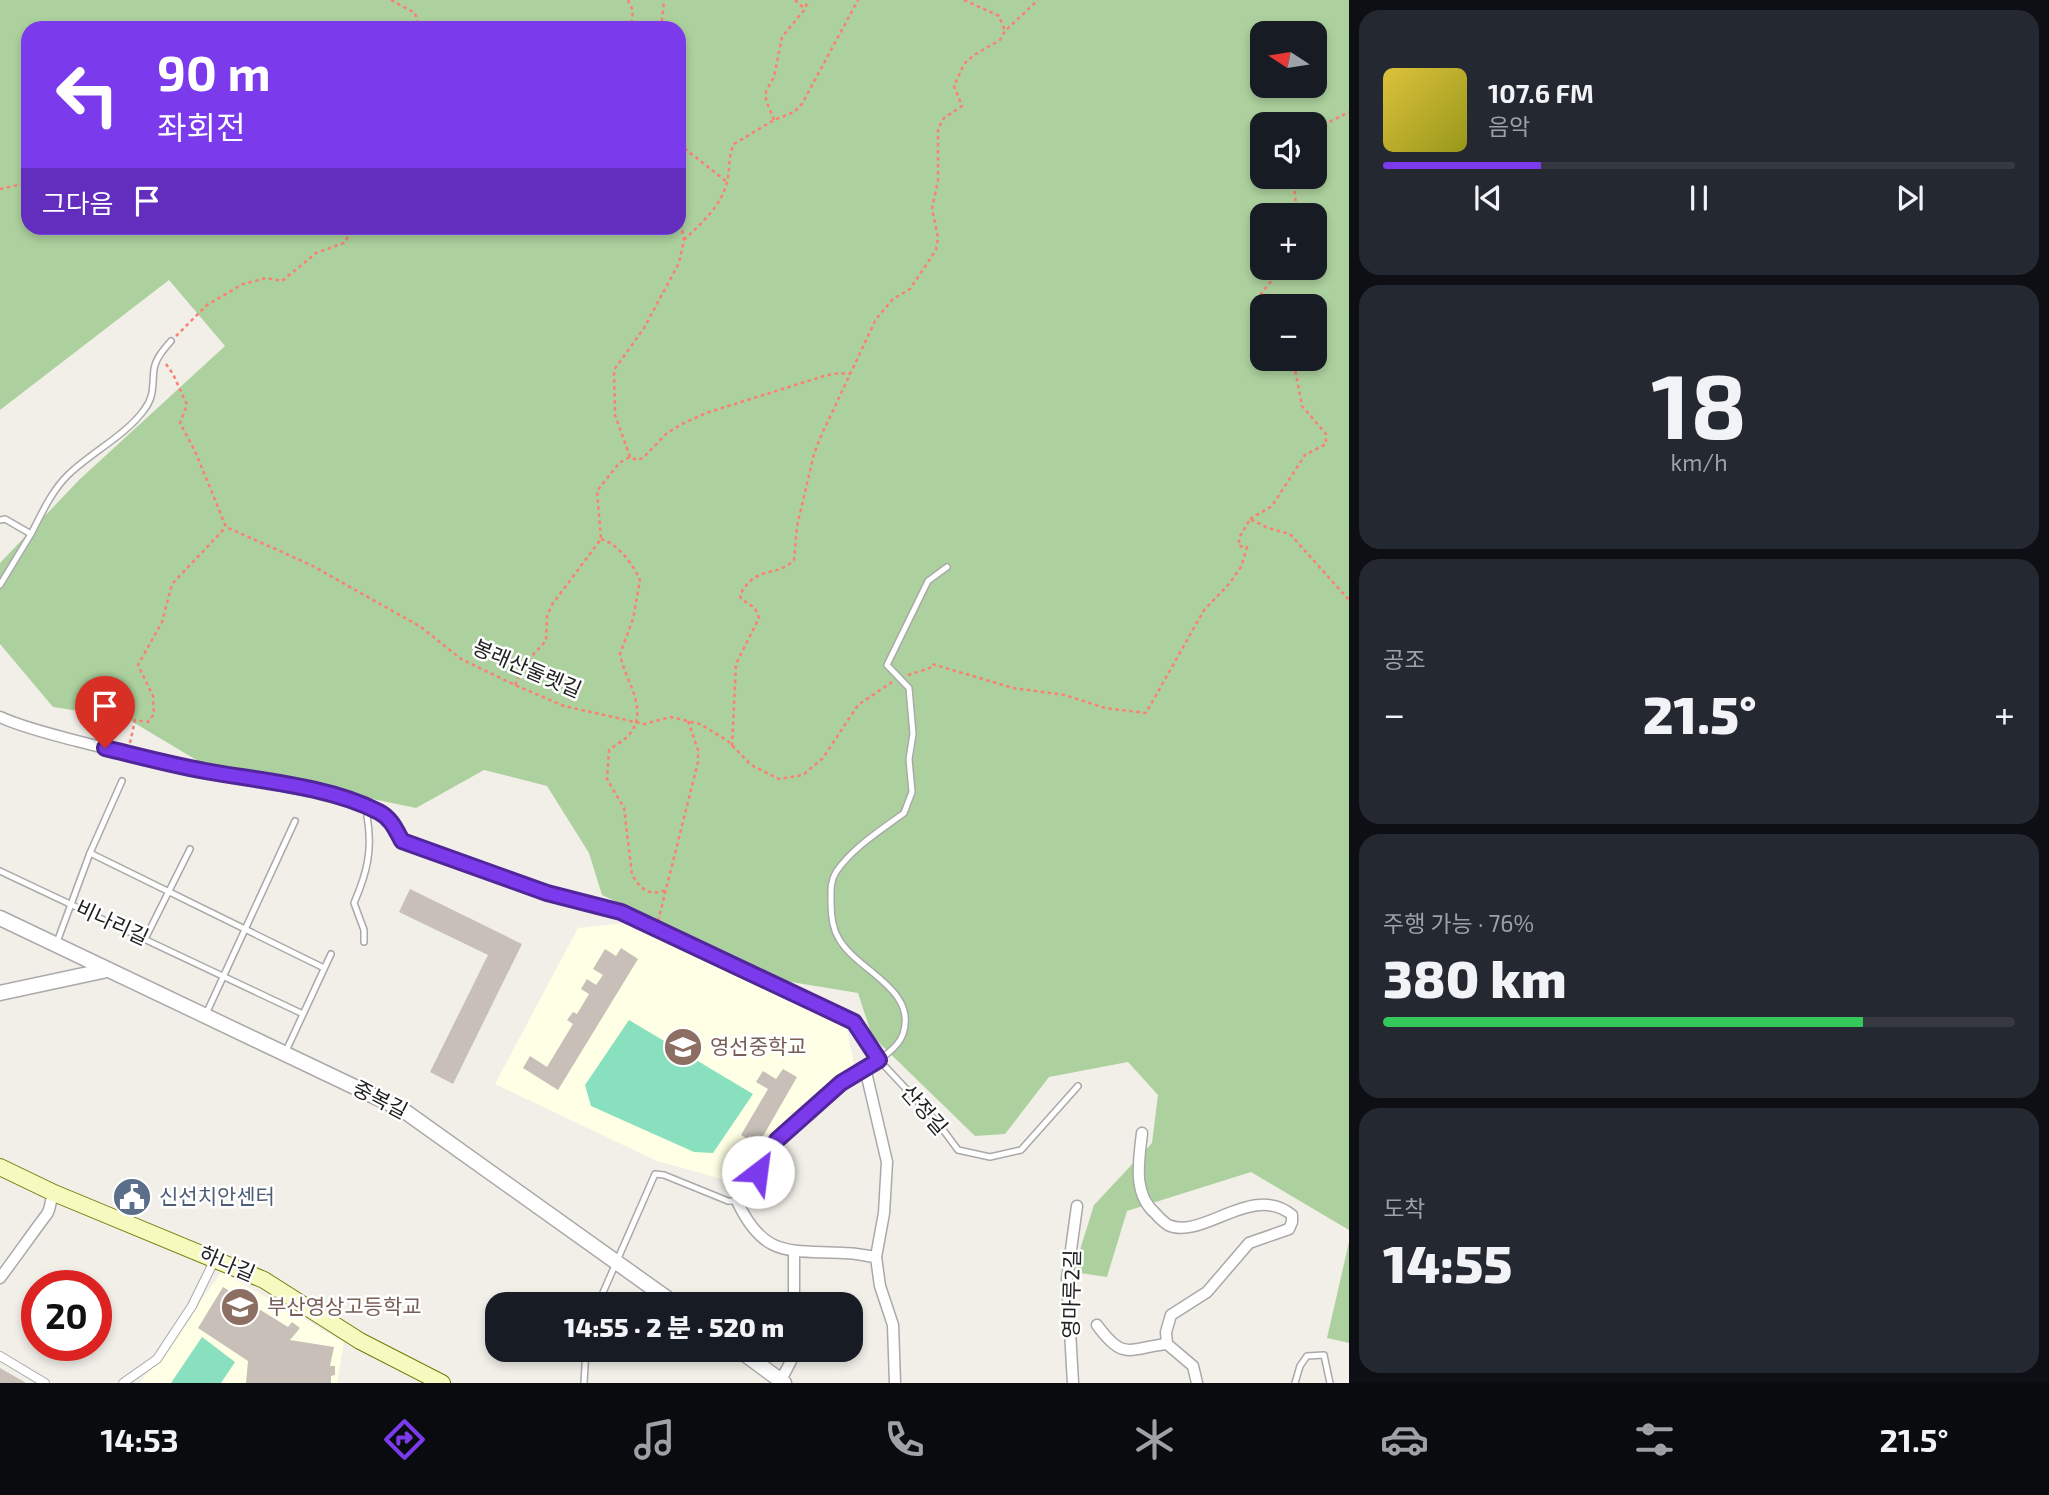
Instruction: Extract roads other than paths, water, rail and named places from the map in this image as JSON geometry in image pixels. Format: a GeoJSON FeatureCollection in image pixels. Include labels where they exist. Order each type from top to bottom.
{"type":"FeatureCollection","features":[{"type":"Feature","properties":{"kind":"main road","name":"하나길"},"geometry":{"type":"LineString","coordinates":[[0,1167],[54,1193],[264,1280],[360,1341],[433,1381]]}},
{"type":"Feature","properties":{"kind":"street"},"geometry":{"type":"LineString","coordinates":[[0,717],[32,729],[197,770],[344,799],[379,812]]}},
{"type":"Feature","properties":{"kind":"street","name":"중복길"},"geometry":{"type":"LineString","coordinates":[[0,918],[403,1110],[659,1292]]}},
{"type":"Feature","properties":{"kind":"street"},"geometry":{"type":"LineString","coordinates":[[0,993],[107,970]]}},
{"type":"Feature","properties":{"kind":"street"},"geometry":{"type":"LineString","coordinates":[[865,1068],[887,1161],[884,1213],[876,1258],[880,1286],[893,1325],[895,1383]]}},
{"type":"Feature","properties":{"kind":"street"},"geometry":{"type":"LineString","coordinates":[[1142,1133],[1138,1180],[1150,1210],[1169,1225],[1181,1228],[1195,1225],[1256,1206],[1272,1205],[1292,1215],[1289,1229],[1249,1243],[1207,1292],[1171,1315],[1166,1332],[1167,1344],[1193,1366],[1197,1383]]}},
{"type":"Feature","properties":{"kind":"street"},"geometry":{"type":"LineString","coordinates":[[0,1278],[48,1212],[54,1193]]}},
{"type":"Feature","properties":{"kind":"street"},"geometry":{"type":"LineString","coordinates":[[737,1201],[743,1214],[763,1240],[771,1245],[794,1251],[846,1252],[876,1258]]}},
{"type":"Feature","properties":{"kind":"street","name":"영마루2길"},"geometry":{"type":"LineString","coordinates":[[1073,1383],[1067,1279],[1077,1206]]}},
{"type":"Feature","properties":{"kind":"street"},"geometry":{"type":"LineString","coordinates":[[794,1251],[794,1292]]}},
{"type":"Feature","properties":{"kind":"street"},"geometry":{"type":"LineString","coordinates":[[123,1383],[157,1359],[192,1306],[215,1259]]}},
{"type":"Feature","properties":{"kind":"street"},"geometry":{"type":"LineString","coordinates":[[1097,1325],[1114,1346],[1123,1350],[1133,1351],[1167,1344]]}},
{"type":"Feature","properties":{"kind":"street"},"geometry":{"type":"LineString","coordinates":[[0,1356],[44,1383]]}},
{"type":"Feature","properties":{"kind":"street"},"geometry":{"type":"LineString","coordinates":[[755,1362],[782,1382],[791,1362]]}},
{"type":"Feature","properties":{"kind":"lane"},"geometry":{"type":"LineString","coordinates":[[0,585],[49,500],[67,476],[104,444],[134,423],[144,411],[154,391],[154,367],[171,341]]}},
{"type":"Feature","properties":{"kind":"lane"},"geometry":{"type":"LineString","coordinates":[[0,520],[5,519],[31,534]]}},
{"type":"Feature","properties":{"kind":"lane"},"geometry":{"type":"LineString","coordinates":[[602,1292],[655,1174],[737,1201],[777,1140],[841,1083],[879,1060],[903,1036],[906,1016],[896,994],[859,962],[839,939],[831,918],[831,881],[847,857],[904,813],[908,803],[912,792],[909,759],[913,734],[909,688],[887,665],[928,581],[947,567]]}},
{"type":"Feature","properties":{"kind":"lane"},"geometry":{"type":"LineString","coordinates":[[55,945],[90,853],[122,781]]}},
{"type":"Feature","properties":{"kind":"lane"},"geometry":{"type":"LineString","coordinates":[[364,942],[364,930],[354,903],[365,877],[371,839],[367,816],[379,812]]}},
{"type":"Feature","properties":{"kind":"lane","name":"산정길"},"geometry":{"type":"LineString","coordinates":[[379,812],[389,819],[402,841],[547,893],[621,912],[854,1022],[879,1060],[938,1123],[958,1150],[990,1157],[1021,1150],[1079,1086]]}},
{"type":"Feature","properties":{"kind":"lane"},"geometry":{"type":"LineString","coordinates":[[205,1016],[295,821]]}},
{"type":"Feature","properties":{"kind":"lane"},"geometry":{"type":"LineString","coordinates":[[145,939],[190,849]]}},
{"type":"Feature","properties":{"kind":"lane"},"geometry":{"type":"LineString","coordinates":[[90,853],[324,968]]}},
{"type":"Feature","properties":{"kind":"lane","name":"비나리길"},"geometry":{"type":"LineString","coordinates":[[0,871],[303,1014]]}},
{"type":"Feature","properties":{"kind":"lane"},"geometry":{"type":"LineString","coordinates":[[284,1054],[331,954]]}},
{"type":"Feature","properties":{"kind":"lane"},"geometry":{"type":"LineString","coordinates":[[1295,1383],[1300,1366],[1307,1356],[1324,1354],[1330,1383]]}},
{"type":"Feature","properties":{"kind":"lane"},"geometry":{"type":"LineString","coordinates":[[584,1383],[585,1362]]}},
{"type":"Feature","properties":{"kind":"place","name":"영선중학교"},"geometry":{"type":"Point","coordinates":[683,1047]}},
{"type":"Feature","properties":{"kind":"place","name":"신선치안센터"},"geometry":{"type":"Point","coordinates":[132,1197]}},
{"type":"Feature","properties":{"kind":"place","name":"부산영상고등학교"},"geometry":{"type":"Point","coordinates":[240,1307]}}]}
